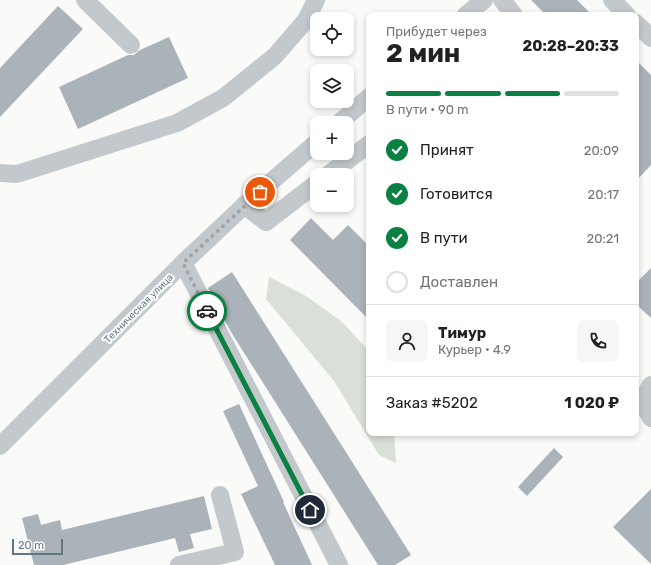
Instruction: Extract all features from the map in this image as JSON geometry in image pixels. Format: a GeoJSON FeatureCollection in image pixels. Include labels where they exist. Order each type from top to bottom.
{"type":"FeatureCollection","features":[{"type":"Feature","properties":{"kind":"lane"},"geometry":{"type":"LineString","coordinates":[[85,0],[131,45]]}},
{"type":"Feature","properties":{"kind":"lane"},"geometry":{"type":"LineString","coordinates":[[0,173],[18,174],[176,123],[223,98],[275,56],[306,20],[316,0]]}},
{"type":"Feature","properties":{"kind":"lane"},"geometry":{"type":"LineString","coordinates":[[470,12],[484,0]]}},
{"type":"Feature","properties":{"kind":"lane"},"geometry":{"type":"LineString","coordinates":[[502,0],[512,12]]}},
{"type":"Feature","properties":{"kind":"lane"},"geometry":{"type":"LineString","coordinates":[[612,0],[624,12]]}},
{"type":"Feature","properties":{"kind":"lane"},"geometry":{"type":"LineString","coordinates":[[639,26],[651,38]]}},
{"type":"Feature","properties":{"kind":"lane"},"geometry":{"type":"LineString","coordinates":[[347,116],[366,100]]}},
{"type":"Feature","properties":{"kind":"lane"},"geometry":{"type":"LineString","coordinates":[[337,168],[366,146]]}},
{"type":"Feature","properties":{"kind":"lane","name":"Техническая улица"},"geometry":{"type":"LineString","coordinates":[[0,446],[183,263],[244,205],[310,148]]}},
{"type":"Feature","properties":{"kind":"lane"},"geometry":{"type":"LineString","coordinates":[[244,205],[266,222],[310,188]]}},
{"type":"Feature","properties":{"kind":"lane"},"geometry":{"type":"LineString","coordinates":[[183,263],[339,565]]}},
{"type":"Feature","properties":{"kind":"lane"},"geometry":{"type":"LineString","coordinates":[[651,385],[641,400],[651,418]]}},
{"type":"Feature","properties":{"kind":"lane"},"geometry":{"type":"LineString","coordinates":[[179,565],[235,552],[220,496]]}},
{"type":"Feature","properties":{"kind":"shaded area"},"geometry":{"type":"Polygon","coordinates":[[[269,277],[306,296],[341,321],[366,348],[366,434],[334,381],[266,299],[269,277]]]}},
{"type":"Feature","properties":{"kind":"shaded area"},"geometry":{"type":"Polygon","coordinates":[[[367,436],[394,436],[396,463],[379,455],[367,436]]]}},
{"type":"Feature","properties":{"kind":"building"},"geometry":{"type":"Polygon","coordinates":[[[531,0],[577,0],[589,12],[543,12],[531,0]]]}},
{"type":"Feature","properties":{"kind":"building"},"geometry":{"type":"Polygon","coordinates":[[[58,6],[83,29],[0,117],[0,68],[58,6]]]}},
{"type":"Feature","properties":{"kind":"building"},"geometry":{"type":"Polygon","coordinates":[[[169,37],[188,78],[78,129],[59,87],[128,55],[134,55],[140,50],[169,37]]]}},
{"type":"Feature","properties":{"kind":"building"},"geometry":{"type":"Polygon","coordinates":[[[639,63],[651,75],[651,165],[639,178],[639,63]]]}},
{"type":"Feature","properties":{"kind":"building"},"geometry":{"type":"Polygon","coordinates":[[[311,218],[333,240],[348,225],[366,243],[366,317],[290,240],[311,218]]]}},
{"type":"Feature","properties":{"kind":"building"},"geometry":{"type":"Polygon","coordinates":[[[651,268],[651,318],[639,307],[639,280],[651,268]]]}},
{"type":"Feature","properties":{"kind":"building"},"geometry":{"type":"Polygon","coordinates":[[[232,272],[411,555],[395,565],[378,565],[231,332],[208,288],[232,272]]]}},
{"type":"Feature","properties":{"kind":"building"},"geometry":{"type":"Polygon","coordinates":[[[239,404],[312,565],[275,565],[241,494],[258,486],[223,411],[239,404]]]}},
{"type":"Feature","properties":{"kind":"building"},"geometry":{"type":"Polygon","coordinates":[[[554,448],[563,457],[527,496],[518,487],[554,448]]]}},
{"type":"Feature","properties":{"kind":"building"},"geometry":{"type":"Polygon","coordinates":[[[651,489],[651,564],[613,527],[651,489]]]}},
{"type":"Feature","properties":{"kind":"building"},"geometry":{"type":"Polygon","coordinates":[[[204,496],[212,529],[190,534],[194,548],[179,552],[175,538],[63,565],[34,565],[22,518],[38,514],[41,525],[60,520],[62,530],[204,496]]]}},
{"type":"Feature","properties":{"kind":"way so far"},"geometry":{"type":"LineString","coordinates":[[207,311],[183,263],[260,192]]}},
{"type":"Feature","properties":{"kind":"route"},"geometry":{"type":"LineString","coordinates":[[207,311],[310,510]]}}]}
